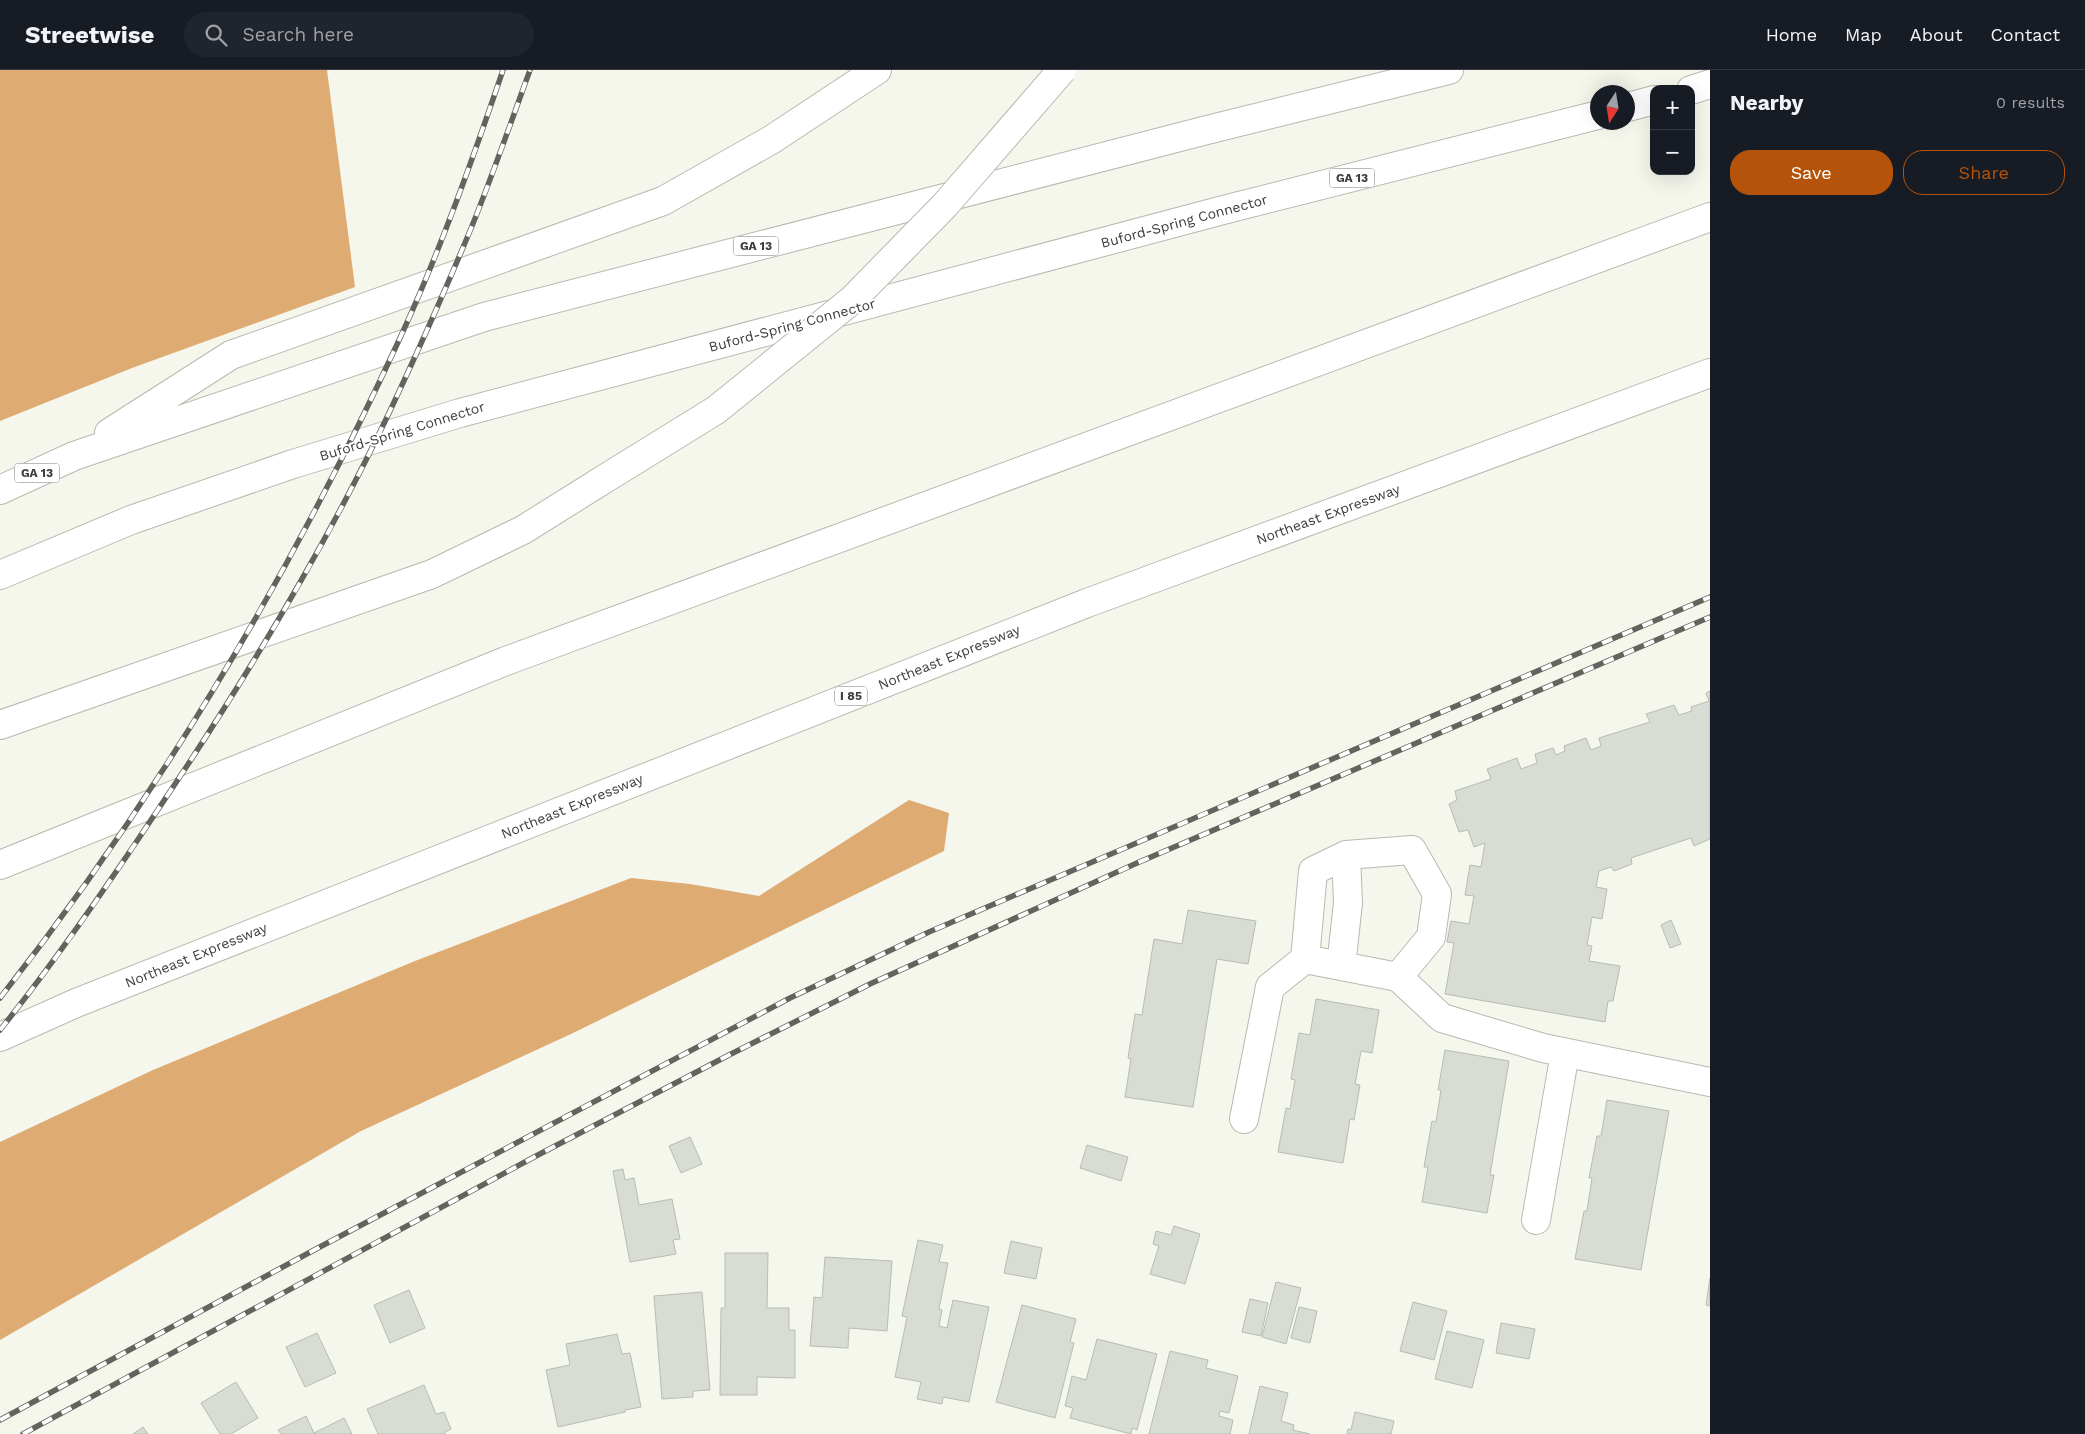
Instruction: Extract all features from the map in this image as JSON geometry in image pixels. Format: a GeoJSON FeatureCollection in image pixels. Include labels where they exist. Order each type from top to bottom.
{"type":"FeatureCollection","features":[{"type":"Feature","properties":{"kind":"main road"},"geometry":{"type":"LineString","coordinates":[[74,456],[231,355],[663,201],[771,140],[877,70]]}},
{"type":"Feature","properties":{"kind":"main road"},"geometry":{"type":"LineString","coordinates":[[0,725],[432,574],[523,530],[716,410],[852,300],[945,204],[1062,70]]}},
{"type":"Feature","properties":{"kind":"main road","name":"GA 13"},"geometry":{"type":"LineString","coordinates":[[0,490],[74,456],[484,317],[1198,132],[1449,70]]}},
{"type":"Feature","properties":{"kind":"main road"},"geometry":{"type":"LineString","coordinates":[[1695,89],[1710,84]]}},
{"type":"Feature","properties":{"kind":"main road"},"geometry":{"type":"LineString","coordinates":[[1635,105],[1650,101]]}},
{"type":"Feature","properties":{"kind":"main road","name":"Buford-Spring Connector"},"geometry":{"type":"LineString","coordinates":[[0,575],[131,520],[293,464],[460,412],[1218,212],[1590,117]]}},
{"type":"Feature","properties":{"kind":"main road"},"geometry":{"type":"LineString","coordinates":[[0,865],[506,661],[1710,217]]}},
{"type":"Feature","properties":{"kind":"main road","name":"Northeast Expressway"},"geometry":{"type":"LineString","coordinates":[[0,1037],[86,999],[1087,603],[1710,373]]}},
{"type":"Feature","properties":{"kind":"main road"},"geometry":{"type":"LineString","coordinates":[[1244,1120],[1270,987],[1305,959],[1313,871],[1346,856],[1412,850],[1438,894],[1431,937],[1398,977]]}},
{"type":"Feature","properties":{"kind":"main road"},"geometry":{"type":"LineString","coordinates":[[1342,966],[1348,903],[1346,856]]}},
{"type":"Feature","properties":{"kind":"main road"},"geometry":{"type":"LineString","coordinates":[[1305,959],[1398,977],[1442,1018],[1565,1053],[1710,1082]]}},
{"type":"Feature","properties":{"kind":"main road"},"geometry":{"type":"LineString","coordinates":[[1536,1220],[1565,1053]]}},
{"type":"Feature","properties":{"kind":"shaded area"},"geometry":{"type":"Polygon","coordinates":[[[0,70],[327,70],[355,287],[132,368],[0,421],[0,70]]]}},
{"type":"Feature","properties":{"kind":"shaded area"},"geometry":{"type":"Polygon","coordinates":[[[909,800],[949,813],[944,851],[571,1034],[361,1131],[0,1340],[0,1142],[153,1070],[415,961],[631,878],[690,884],[759,896],[909,800]]]}},
{"type":"Feature","properties":{"kind":"building"},"geometry":{"type":"Polygon","coordinates":[[[1710,691],[1710,839],[1694,846],[1691,838],[1631,858],[1632,864],[1614,871],[1611,867],[1599,871],[1596,887],[1607,889],[1602,919],[1592,917],[1587,945],[1592,946],[1589,961],[1620,966],[1613,1001],[1608,1001],[1605,1022],[1445,994],[1454,943],[1447,942],[1451,921],[1469,924],[1474,896],[1465,895],[1470,865],[1481,867],[1485,843],[1474,847],[1468,830],[1459,832],[1449,804],[1457,800],[1455,791],[1491,779],[1487,769],[1517,758],[1521,769],[1537,763],[1535,754],[1553,748],[1556,755],[1565,751],[1564,746],[1586,738],[1591,750],[1601,746],[1599,738],[1650,722],[1646,714],[1674,705],[1679,715],[1692,711],[1691,707],[1709,701],[1706,693],[1710,691]]]}},
{"type":"Feature","properties":{"kind":"building"},"geometry":{"type":"Polygon","coordinates":[[[1188,910],[1256,921],[1248,964],[1217,959],[1193,1107],[1125,1097],[1131,1059],[1128,1058],[1135,1014],[1142,1015],[1154,939],[1182,944],[1188,910]]]}},
{"type":"Feature","properties":{"kind":"building"},"geometry":{"type":"Polygon","coordinates":[[[1671,920],[1681,944],[1670,948],[1661,925],[1671,920]]]}},
{"type":"Feature","properties":{"kind":"building"},"geometry":{"type":"Polygon","coordinates":[[[1316,999],[1379,1010],[1372,1053],[1361,1051],[1355,1084],[1360,1085],[1354,1120],[1350,1119],[1343,1163],[1278,1152],[1286,1108],[1290,1109],[1295,1080],[1291,1079],[1299,1033],[1310,1035],[1316,999]]]}},
{"type":"Feature","properties":{"kind":"building"},"geometry":{"type":"Polygon","coordinates":[[[1445,1050],[1509,1061],[1490,1175],[1494,1175],[1487,1213],[1422,1202],[1428,1167],[1424,1167],[1432,1121],[1436,1122],[1441,1090],[1438,1090],[1445,1050]]]}},
{"type":"Feature","properties":{"kind":"building"},"geometry":{"type":"Polygon","coordinates":[[[1607,1100],[1669,1111],[1641,1270],[1575,1259],[1584,1211],[1587,1211],[1592,1178],[1589,1178],[1597,1136],[1601,1136],[1607,1100]]]}},
{"type":"Feature","properties":{"kind":"building"},"geometry":{"type":"Polygon","coordinates":[[[690,1137],[702,1164],[681,1173],[669,1146],[690,1137]]]}},
{"type":"Feature","properties":{"kind":"building"},"geometry":{"type":"Polygon","coordinates":[[[1087,1145],[1128,1157],[1121,1181],[1080,1168],[1087,1145]]]}},
{"type":"Feature","properties":{"kind":"building"},"geometry":{"type":"Polygon","coordinates":[[[623,1169],[625,1180],[634,1178],[639,1205],[672,1199],[680,1239],[673,1240],[676,1254],[630,1262],[613,1171],[623,1169]]]}},
{"type":"Feature","properties":{"kind":"building"},"geometry":{"type":"Polygon","coordinates":[[[1174,1226],[1200,1234],[1185,1284],[1150,1274],[1159,1246],[1153,1244],[1156,1231],[1171,1235],[1174,1226]]]}},
{"type":"Feature","properties":{"kind":"building"},"geometry":{"type":"Polygon","coordinates":[[[918,1240],[943,1245],[939,1262],[948,1263],[939,1309],[942,1310],[939,1326],[947,1328],[953,1300],[989,1307],[969,1402],[943,1397],[942,1404],[917,1399],[921,1382],[895,1377],[907,1317],[902,1316],[918,1240]]]}},
{"type":"Feature","properties":{"kind":"building"},"geometry":{"type":"Polygon","coordinates":[[[1011,1241],[1042,1248],[1036,1279],[1004,1273],[1011,1241]]]}},
{"type":"Feature","properties":{"kind":"building"},"geometry":{"type":"Polygon","coordinates":[[[725,1253],[768,1253],[767,1308],[789,1308],[789,1330],[795,1330],[795,1378],[757,1377],[757,1395],[720,1395],[721,1308],[725,1308],[725,1253]]]}},
{"type":"Feature","properties":{"kind":"building"},"geometry":{"type":"Polygon","coordinates":[[[825,1257],[892,1261],[887,1331],[849,1328],[848,1348],[810,1346],[814,1297],[822,1298],[825,1257]]]}},
{"type":"Feature","properties":{"kind":"building"},"geometry":{"type":"Polygon","coordinates":[[[1710,1278],[1710,1306],[1706,1305],[1710,1278]]]}},
{"type":"Feature","properties":{"kind":"building"},"geometry":{"type":"Polygon","coordinates":[[[1276,1282],[1301,1288],[1286,1344],[1262,1337],[1276,1282]]]}},
{"type":"Feature","properties":{"kind":"building"},"geometry":{"type":"Polygon","coordinates":[[[409,1290],[425,1328],[390,1343],[374,1305],[409,1290]]]}},
{"type":"Feature","properties":{"kind":"building"},"geometry":{"type":"Polygon","coordinates":[[[702,1292],[710,1390],[693,1391],[693,1397],[662,1399],[654,1296],[702,1292]]]}},
{"type":"Feature","properties":{"kind":"building"},"geometry":{"type":"Polygon","coordinates":[[[1250,1299],[1268,1303],[1261,1336],[1242,1332],[1250,1299]]]}},
{"type":"Feature","properties":{"kind":"building"},"geometry":{"type":"Polygon","coordinates":[[[1413,1302],[1447,1311],[1434,1360],[1400,1351],[1413,1302]]]}},
{"type":"Feature","properties":{"kind":"building"},"geometry":{"type":"Polygon","coordinates":[[[1022,1305],[1076,1319],[1070,1342],[1074,1343],[1055,1418],[996,1402],[1022,1305]]]}},
{"type":"Feature","properties":{"kind":"building"},"geometry":{"type":"Polygon","coordinates":[[[1299,1307],[1317,1311],[1310,1343],[1291,1338],[1299,1307]]]}},
{"type":"Feature","properties":{"kind":"building"},"geometry":{"type":"Polygon","coordinates":[[[1501,1323],[1535,1329],[1529,1359],[1496,1353],[1501,1323]]]}},
{"type":"Feature","properties":{"kind":"building"},"geometry":{"type":"Polygon","coordinates":[[[1447,1331],[1484,1340],[1472,1388],[1435,1379],[1447,1331]]]}},
{"type":"Feature","properties":{"kind":"building"},"geometry":{"type":"Polygon","coordinates":[[[317,1333],[336,1373],[305,1387],[286,1347],[317,1333]]]}},
{"type":"Feature","properties":{"kind":"building"},"geometry":{"type":"Polygon","coordinates":[[[617,1334],[622,1354],[630,1353],[641,1407],[558,1427],[546,1370],[570,1365],[566,1344],[617,1334]]]}},
{"type":"Feature","properties":{"kind":"building"},"geometry":{"type":"Polygon","coordinates":[[[1097,1339],[1157,1354],[1137,1430],[1132,1428],[1131,1434],[1070,1418],[1073,1408],[1065,1406],[1072,1376],[1086,1380],[1097,1339]]]}},
{"type":"Feature","properties":{"kind":"building"},"geometry":{"type":"Polygon","coordinates":[[[1170,1351],[1208,1360],[1206,1368],[1238,1376],[1229,1413],[1220,1411],[1219,1416],[1233,1420],[1230,1434],[1149,1434],[1170,1351]]]}},
{"type":"Feature","properties":{"kind":"building"},"geometry":{"type":"Polygon","coordinates":[[[236,1382],[258,1418],[231,1434],[220,1434],[201,1403],[236,1382]]]}},
{"type":"Feature","properties":{"kind":"building"},"geometry":{"type":"Polygon","coordinates":[[[424,1385],[436,1414],[444,1412],[451,1429],[445,1432],[445,1434],[378,1434],[367,1409],[424,1385]]]}},
{"type":"Feature","properties":{"kind":"building"},"geometry":{"type":"Polygon","coordinates":[[[1260,1386],[1288,1393],[1281,1421],[1294,1425],[1293,1430],[1310,1434],[1249,1434],[1260,1386]]]}},
{"type":"Feature","properties":{"kind":"building"},"geometry":{"type":"Polygon","coordinates":[[[1355,1412],[1394,1421],[1391,1434],[1347,1434],[1348,1429],[1351,1430],[1355,1412]]]}},
{"type":"Feature","properties":{"kind":"building"},"geometry":{"type":"Polygon","coordinates":[[[306,1416],[314,1433],[344,1418],[352,1434],[281,1434],[278,1430],[306,1416]]]}},
{"type":"Feature","properties":{"kind":"building"},"geometry":{"type":"Polygon","coordinates":[[[143,1427],[148,1434],[133,1434],[143,1427]]]}},
{"type":"Feature","properties":{"kind":"railway"},"geometry":{"type":"LineString","coordinates":[[0,998],[114,843],[168,762],[268,596],[358,425],[415,305],[455,206],[503,70]]}},
{"type":"Feature","properties":{"kind":"railway"},"geometry":{"type":"LineString","coordinates":[[0,1030],[103,891],[192,758],[282,614],[338,514],[389,413],[432,320],[495,168],[530,70]]}},
{"type":"Feature","properties":{"kind":"railway"},"geometry":{"type":"LineString","coordinates":[[0,1420],[316,1249],[790,998],[929,932],[1710,597]]}},
{"type":"Feature","properties":{"kind":"railway"},"geometry":{"type":"LineString","coordinates":[[23,1434],[536,1156],[872,983],[1137,863],[1710,617]]}}]}
